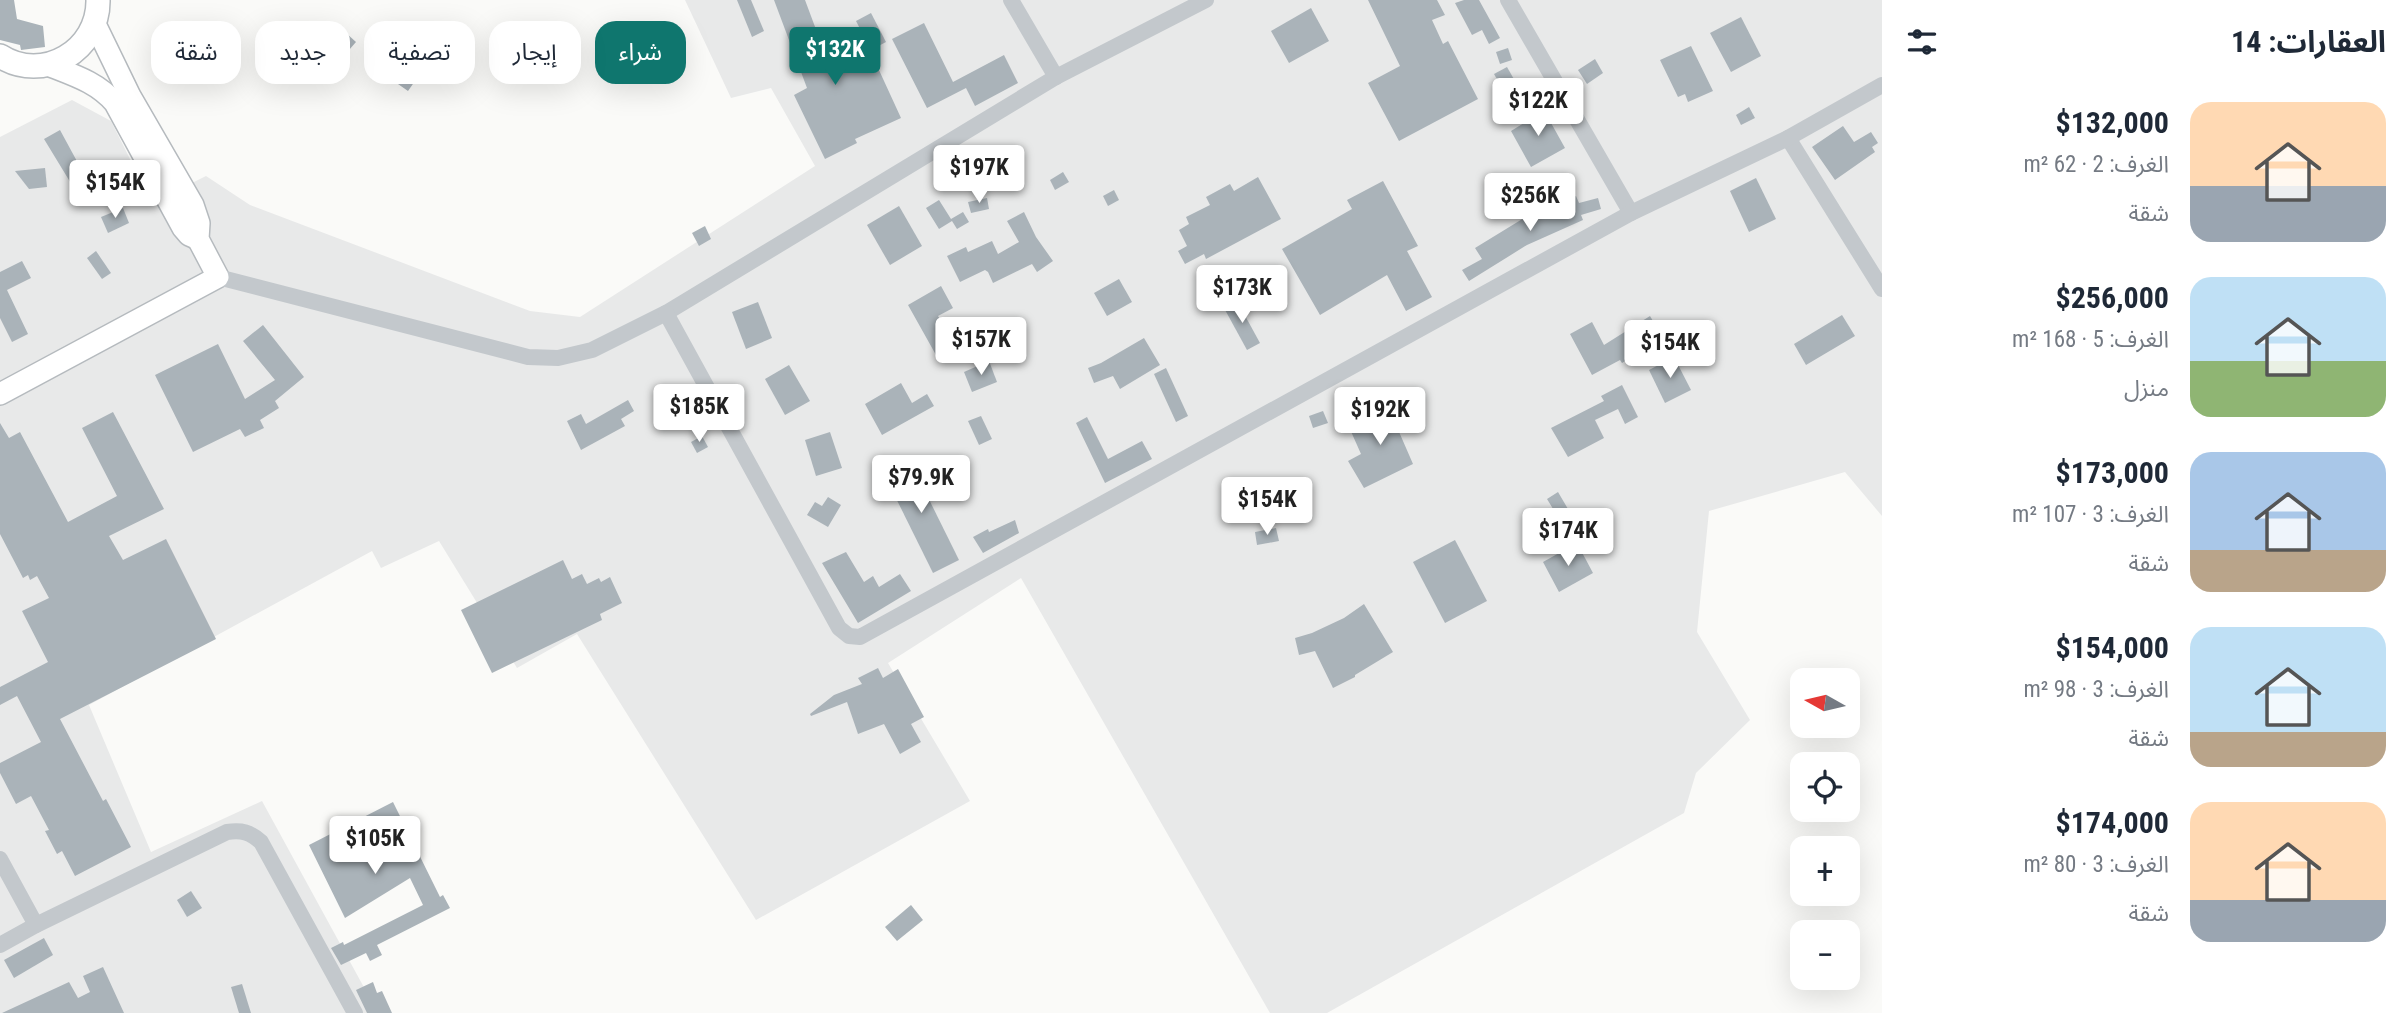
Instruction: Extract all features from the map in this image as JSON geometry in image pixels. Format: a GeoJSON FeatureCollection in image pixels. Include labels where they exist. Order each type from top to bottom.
{"type":"FeatureCollection","features":[{"type":"Feature","properties":{"kind":"highway"},"geometry":{"type":"LineString","coordinates":[[0,79],[64,59],[78,49],[95,24],[98,0]]}},
{"type":"Feature","properties":{"kind":"highway"},"geometry":{"type":"LineString","coordinates":[[0,56],[8,61],[38,66]]}},
{"type":"Feature","properties":{"kind":"main road"},"geometry":{"type":"LineString","coordinates":[[0,394],[218,277],[198,239],[199,223],[193,205],[130,96],[95,24]]}},
{"type":"Feature","properties":{"kind":"main road"},"geometry":{"type":"LineString","coordinates":[[38,66],[89,81],[106,92],[115,103],[183,228],[198,239]]}},
{"type":"Feature","properties":{"kind":"lane"},"geometry":{"type":"LineString","coordinates":[[1011,0],[1056,77]]}},
{"type":"Feature","properties":{"kind":"lane"},"geometry":{"type":"LineString","coordinates":[[218,277],[528,357],[558,358],[592,350],[666,313],[1056,77],[1206,0]]}},
{"type":"Feature","properties":{"kind":"lane"},"geometry":{"type":"LineString","coordinates":[[1508,0],[1631,213]]}},
{"type":"Feature","properties":{"kind":"lane"},"geometry":{"type":"LineString","coordinates":[[666,313],[839,628],[849,636],[860,636],[1631,213],[1788,138],[1882,85]]}},
{"type":"Feature","properties":{"kind":"lane"},"geometry":{"type":"LineString","coordinates":[[1788,138],[1882,289]]}},
{"type":"Feature","properties":{"kind":"lane"},"geometry":{"type":"LineString","coordinates":[[0,945],[228,832],[247,832],[261,842],[355,1013]]}},
{"type":"Feature","properties":{"kind":"lane"},"geometry":{"type":"LineString","coordinates":[[0,859],[36,925]]}},
{"type":"Feature","properties":{"kind":"shaded area"},"geometry":{"type":"Polygon","coordinates":[[[685,0],[1882,0],[1882,516],[1845,472],[1709,511],[1697,632],[1750,720],[1696,773],[1684,813],[1327,1013],[1270,1013],[1021,578],[888,663],[970,801],[756,920],[577,634],[517,668],[439,541],[381,568],[372,551],[89,705],[151,852],[262,801],[378,1013],[0,1013],[0,137],[72,100],[111,121],[152,203],[206,176],[250,205],[530,311],[580,317],[815,166],[771,88],[731,98],[685,0]]]}},
{"type":"Feature","properties":{"kind":"building"},"geometry":{"type":"Polygon","coordinates":[[[0,0],[14,0],[17,19],[43,26],[45,47],[21,50],[20,45],[0,40],[0,0]]]}},
{"type":"Feature","properties":{"kind":"building"},"geometry":{"type":"Polygon","coordinates":[[[737,0],[751,0],[764,31],[752,37],[737,0]]]}},
{"type":"Feature","properties":{"kind":"building"},"geometry":{"type":"Polygon","coordinates":[[[774,0],[805,0],[833,75],[873,57],[901,118],[855,139],[857,143],[825,159],[794,95],[807,88],[774,0]]]}},
{"type":"Feature","properties":{"kind":"building"},"geometry":{"type":"Polygon","coordinates":[[[1368,0],[1437,0],[1445,15],[1432,20],[1443,44],[1448,41],[1478,99],[1399,141],[1368,83],[1400,66],[1368,0]]]}},
{"type":"Feature","properties":{"kind":"building"},"geometry":{"type":"Polygon","coordinates":[[[1479,0],[1500,38],[1489,44],[1482,30],[1472,35],[1455,3],[1479,0]]]}},
{"type":"Feature","properties":{"kind":"building"},"geometry":{"type":"Polygon","coordinates":[[[1311,8],[1329,41],[1289,63],[1271,31],[1311,8]]]}},
{"type":"Feature","properties":{"kind":"building"},"geometry":{"type":"Polygon","coordinates":[[[871,13],[886,42],[871,50],[856,21],[871,13]]]}},
{"type":"Feature","properties":{"kind":"building"},"geometry":{"type":"Polygon","coordinates":[[[1741,17],[1761,56],[1731,72],[1710,33],[1741,17]]]}},
{"type":"Feature","properties":{"kind":"building"},"geometry":{"type":"Polygon","coordinates":[[[924,23],[953,82],[1004,55],[1018,83],[975,106],[966,88],[927,108],[892,39],[924,23]]]}},
{"type":"Feature","properties":{"kind":"building"},"geometry":{"type":"Polygon","coordinates":[[[350,37],[356,42],[350,49],[350,37]]]}},
{"type":"Feature","properties":{"kind":"building"},"geometry":{"type":"Polygon","coordinates":[[[1691,46],[1713,91],[1688,102],[1685,94],[1678,97],[1660,60],[1691,46]]]}},
{"type":"Feature","properties":{"kind":"building"},"geometry":{"type":"Polygon","coordinates":[[[1508,48],[1512,60],[1500,64],[1496,52],[1508,48]]]}},
{"type":"Feature","properties":{"kind":"building"},"geometry":{"type":"Polygon","coordinates":[[[1595,59],[1603,73],[1587,84],[1578,70],[1595,59]]]}},
{"type":"Feature","properties":{"kind":"building"},"geometry":{"type":"Polygon","coordinates":[[[1507,67],[1515,81],[1502,88],[1494,74],[1507,67]]]}},
{"type":"Feature","properties":{"kind":"building"},"geometry":{"type":"Polygon","coordinates":[[[398,84],[413,84],[408,91],[398,84]]]}},
{"type":"Feature","properties":{"kind":"building"},"geometry":{"type":"Polygon","coordinates":[[[1541,105],[1565,148],[1531,167],[1511,131],[1534,117],[1530,111],[1541,105]]]}},
{"type":"Feature","properties":{"kind":"building"},"geometry":{"type":"Polygon","coordinates":[[[1749,107],[1755,118],[1741,125],[1736,115],[1749,107]]]}},
{"type":"Feature","properties":{"kind":"building"},"geometry":{"type":"Polygon","coordinates":[[[1843,126],[1854,142],[1871,132],[1878,143],[1872,147],[1875,152],[1835,180],[1812,147],[1843,126]]]}},
{"type":"Feature","properties":{"kind":"building"},"geometry":{"type":"Polygon","coordinates":[[[60,130],[79,165],[84,162],[91,174],[72,185],[44,139],[60,130]]]}},
{"type":"Feature","properties":{"kind":"building"},"geometry":{"type":"Polygon","coordinates":[[[1013,161],[1020,177],[999,187],[992,170],[1013,161]]]}},
{"type":"Feature","properties":{"kind":"building"},"geometry":{"type":"Polygon","coordinates":[[[45,168],[47,187],[29,189],[15,171],[45,168]]]}},
{"type":"Feature","properties":{"kind":"building"},"geometry":{"type":"Polygon","coordinates":[[[1063,172],[1069,182],[1055,190],[1050,180],[1063,172]]]}},
{"type":"Feature","properties":{"kind":"building"},"geometry":{"type":"Polygon","coordinates":[[[1258,177],[1281,219],[1206,259],[1204,254],[1185,264],[1178,251],[1187,246],[1179,230],[1189,224],[1186,217],[1210,205],[1206,197],[1230,184],[1234,191],[1258,177]]]}},
{"type":"Feature","properties":{"kind":"building"},"geometry":{"type":"Polygon","coordinates":[[[1756,178],[1776,219],[1749,232],[1730,191],[1756,178]]]}},
{"type":"Feature","properties":{"kind":"building"},"geometry":{"type":"Polygon","coordinates":[[[1383,181],[1418,246],[1407,251],[1432,297],[1406,311],[1387,275],[1320,315],[1282,249],[1352,209],[1347,200],[1383,181]]]}},
{"type":"Feature","properties":{"kind":"building"},"geometry":{"type":"Polygon","coordinates":[[[1114,190],[1119,200],[1108,206],[1103,196],[1114,190]]]}},
{"type":"Feature","properties":{"kind":"building"},"geometry":{"type":"Polygon","coordinates":[[[1576,196],[1579,203],[1598,198],[1601,209],[1581,215],[1583,220],[1527,245],[1469,281],[1462,270],[1482,259],[1475,248],[1524,218],[1576,196]]]}},
{"type":"Feature","properties":{"kind":"building"},"geometry":{"type":"Polygon","coordinates":[[[987,198],[989,209],[971,213],[968,202],[987,198]]]}},
{"type":"Feature","properties":{"kind":"building"},"geometry":{"type":"Polygon","coordinates":[[[939,200],[951,219],[963,212],[969,222],[957,229],[952,221],[939,229],[926,208],[939,200]]]}},
{"type":"Feature","properties":{"kind":"building"},"geometry":{"type":"Polygon","coordinates":[[[899,206],[922,246],[890,265],[867,225],[899,206]]]}},
{"type":"Feature","properties":{"kind":"building"},"geometry":{"type":"Polygon","coordinates":[[[123,208],[129,223],[108,233],[101,217],[123,208]]]}},
{"type":"Feature","properties":{"kind":"building"},"geometry":{"type":"Polygon","coordinates":[[[1024,212],[1036,237],[1053,261],[1037,272],[1032,264],[993,283],[985,270],[960,282],[947,256],[966,247],[968,252],[992,241],[998,254],[1019,242],[1007,221],[1024,212]]]}},
{"type":"Feature","properties":{"kind":"building"},"geometry":{"type":"Polygon","coordinates":[[[705,226],[711,239],[699,246],[692,233],[705,226]]]}},
{"type":"Feature","properties":{"kind":"building"},"geometry":{"type":"Polygon","coordinates":[[[96,251],[111,273],[102,279],[87,258],[96,251]]]}},
{"type":"Feature","properties":{"kind":"building"},"geometry":{"type":"Polygon","coordinates":[[[22,261],[31,278],[7,290],[28,334],[12,342],[0,318],[0,272],[22,261]]]}},
{"type":"Feature","properties":{"kind":"building"},"geometry":{"type":"Polygon","coordinates":[[[1119,279],[1132,302],[1107,316],[1094,293],[1119,279]]]}},
{"type":"Feature","properties":{"kind":"building"},"geometry":{"type":"Polygon","coordinates":[[[941,286],[953,308],[938,316],[954,344],[936,355],[908,305],[941,286]]]}},
{"type":"Feature","properties":{"kind":"building"},"geometry":{"type":"Polygon","coordinates":[[[1237,301],[1260,343],[1247,350],[1224,308],[1237,301]]]}},
{"type":"Feature","properties":{"kind":"building"},"geometry":{"type":"Polygon","coordinates":[[[758,302],[772,338],[746,349],[732,312],[758,302]]]}},
{"type":"Feature","properties":{"kind":"building"},"geometry":{"type":"Polygon","coordinates":[[[1842,315],[1855,336],[1806,365],[1794,344],[1842,315]]]}},
{"type":"Feature","properties":{"kind":"building"},"geometry":{"type":"Polygon","coordinates":[[[1650,316],[1663,338],[1622,363],[1620,360],[1592,375],[1570,334],[1592,322],[1604,345],[1650,316]]]}},
{"type":"Feature","properties":{"kind":"building"},"geometry":{"type":"Polygon","coordinates":[[[263,325],[304,377],[275,401],[279,408],[260,420],[264,428],[245,437],[240,429],[193,452],[155,375],[218,344],[245,399],[275,380],[243,341],[263,325]]]}},
{"type":"Feature","properties":{"kind":"building"},"geometry":{"type":"Polygon","coordinates":[[[1144,338],[1160,365],[1120,389],[1113,376],[1094,383],[1088,368],[1144,338]]]}},
{"type":"Feature","properties":{"kind":"building"},"geometry":{"type":"Polygon","coordinates":[[[1674,357],[1691,390],[1665,403],[1649,370],[1674,357]]]}},
{"type":"Feature","properties":{"kind":"building"},"geometry":{"type":"Polygon","coordinates":[[[989,361],[997,382],[972,392],[964,372],[989,361]]]}},
{"type":"Feature","properties":{"kind":"building"},"geometry":{"type":"Polygon","coordinates":[[[789,365],[810,401],[785,415],[765,379],[789,365]]]}},
{"type":"Feature","properties":{"kind":"building"},"geometry":{"type":"Polygon","coordinates":[[[1166,368],[1188,416],[1176,422],[1154,374],[1166,368]]]}},
{"type":"Feature","properties":{"kind":"building"},"geometry":{"type":"Polygon","coordinates":[[[901,383],[912,403],[927,394],[934,406],[882,435],[865,404],[901,383]]]}},
{"type":"Feature","properties":{"kind":"building"},"geometry":{"type":"Polygon","coordinates":[[[1622,385],[1638,417],[1625,424],[1618,409],[1595,420],[1604,438],[1568,457],[1551,428],[1604,401],[1601,396],[1622,385]]]}},
{"type":"Feature","properties":{"kind":"building"},"geometry":{"type":"Polygon","coordinates":[[[628,400],[634,411],[621,419],[625,426],[581,450],[567,421],[581,414],[586,424],[628,400]]]}},
{"type":"Feature","properties":{"kind":"building"},"geometry":{"type":"Polygon","coordinates":[[[1409,400],[1412,406],[1393,418],[1413,464],[1364,488],[1348,461],[1361,454],[1349,427],[1409,400]]]}},
{"type":"Feature","properties":{"kind":"building"},"geometry":{"type":"Polygon","coordinates":[[[1323,411],[1328,423],[1313,428],[1309,416],[1323,411]]]}},
{"type":"Feature","properties":{"kind":"building"},"geometry":{"type":"Polygon","coordinates":[[[113,412],[164,509],[109,536],[123,560],[166,539],[216,639],[60,719],[103,801],[106,799],[131,847],[75,876],[62,851],[57,854],[45,831],[49,830],[31,796],[16,804],[0,773],[0,763],[41,742],[17,696],[0,705],[0,687],[48,662],[22,611],[49,598],[37,576],[30,580],[28,575],[23,578],[0,534],[0,423],[9,438],[20,432],[68,522],[117,496],[82,428],[113,412]]]}},
{"type":"Feature","properties":{"kind":"building"},"geometry":{"type":"Polygon","coordinates":[[[981,416],[992,439],[979,445],[968,421],[981,416]]]}},
{"type":"Feature","properties":{"kind":"building"},"geometry":{"type":"Polygon","coordinates":[[[1087,417],[1108,459],[1142,441],[1152,459],[1105,483],[1076,423],[1087,417]]]}},
{"type":"Feature","properties":{"kind":"building"},"geometry":{"type":"Polygon","coordinates":[[[830,432],[842,468],[816,476],[805,440],[830,432]]]}},
{"type":"Feature","properties":{"kind":"building"},"geometry":{"type":"Polygon","coordinates":[[[702,436],[708,447],[697,453],[691,442],[702,436]]]}},
{"type":"Feature","properties":{"kind":"building"},"geometry":{"type":"Polygon","coordinates":[[[908,457],[959,560],[933,573],[882,470],[908,457]]]}},
{"type":"Feature","properties":{"kind":"building"},"geometry":{"type":"Polygon","coordinates":[[[1558,492],[1568,509],[1580,541],[1570,545],[1547,499],[1558,492]]]}},
{"type":"Feature","properties":{"kind":"building"},"geometry":{"type":"Polygon","coordinates":[[[828,497],[841,505],[828,527],[807,515],[815,502],[822,506],[828,497]]]}},
{"type":"Feature","properties":{"kind":"building"},"geometry":{"type":"Polygon","coordinates":[[[1015,520],[1019,533],[983,553],[973,537],[1015,520]]]}},
{"type":"Feature","properties":{"kind":"building"},"geometry":{"type":"Polygon","coordinates":[[[1276,528],[1279,541],[1257,545],[1255,532],[1276,528]]]}},
{"type":"Feature","properties":{"kind":"building"},"geometry":{"type":"Polygon","coordinates":[[[1455,540],[1487,601],[1445,623],[1413,562],[1455,540]]]}},
{"type":"Feature","properties":{"kind":"building"},"geometry":{"type":"Polygon","coordinates":[[[1577,543],[1593,573],[1559,592],[1543,562],[1577,543]]]}},
{"type":"Feature","properties":{"kind":"building"},"geometry":{"type":"Polygon","coordinates":[[[846,552],[864,582],[873,576],[879,587],[900,574],[911,591],[858,623],[822,563],[846,552]]]}},
{"type":"Feature","properties":{"kind":"building"},"geometry":{"type":"Polygon","coordinates":[[[563,560],[572,579],[582,574],[587,584],[599,578],[601,582],[610,577],[622,603],[600,614],[602,620],[492,673],[461,610],[563,560]]]}},
{"type":"Feature","properties":{"kind":"building"},"geometry":{"type":"Polygon","coordinates":[[[1364,604],[1393,652],[1333,688],[1315,651],[1299,655],[1295,638],[1344,618],[1364,604]]]}},
{"type":"Feature","properties":{"kind":"building"},"geometry":{"type":"Polygon","coordinates":[[[878,668],[883,678],[898,669],[924,717],[911,724],[921,742],[900,754],[884,724],[858,734],[847,702],[811,716],[810,714],[834,695],[862,684],[858,678],[878,668]]]}},
{"type":"Feature","properties":{"kind":"building"},"geometry":{"type":"Polygon","coordinates":[[[393,802],[440,897],[443,895],[450,908],[377,945],[382,955],[370,961],[366,953],[341,965],[331,948],[343,942],[344,945],[423,905],[410,878],[345,918],[309,845],[393,802]]]}},
{"type":"Feature","properties":{"kind":"building"},"geometry":{"type":"Polygon","coordinates":[[[191,891],[202,908],[187,917],[177,900],[191,891]]]}},
{"type":"Feature","properties":{"kind":"building"},"geometry":{"type":"Polygon","coordinates":[[[911,905],[923,920],[897,941],[885,927],[911,905]]]}},
{"type":"Feature","properties":{"kind":"building"},"geometry":{"type":"Polygon","coordinates":[[[44,938],[53,955],[14,978],[4,960],[44,938]]]}},
{"type":"Feature","properties":{"kind":"building"},"geometry":{"type":"Polygon","coordinates":[[[103,967],[124,1013],[2,1013],[69,982],[78,998],[90,992],[83,976],[103,967]]]}},
{"type":"Feature","properties":{"kind":"building"},"geometry":{"type":"Polygon","coordinates":[[[373,982],[377,993],[382,991],[392,1013],[367,1013],[356,990],[373,982]]]}},
{"type":"Feature","properties":{"kind":"building"},"geometry":{"type":"Polygon","coordinates":[[[242,984],[251,1013],[239,1013],[231,987],[242,984]]]}}]}
